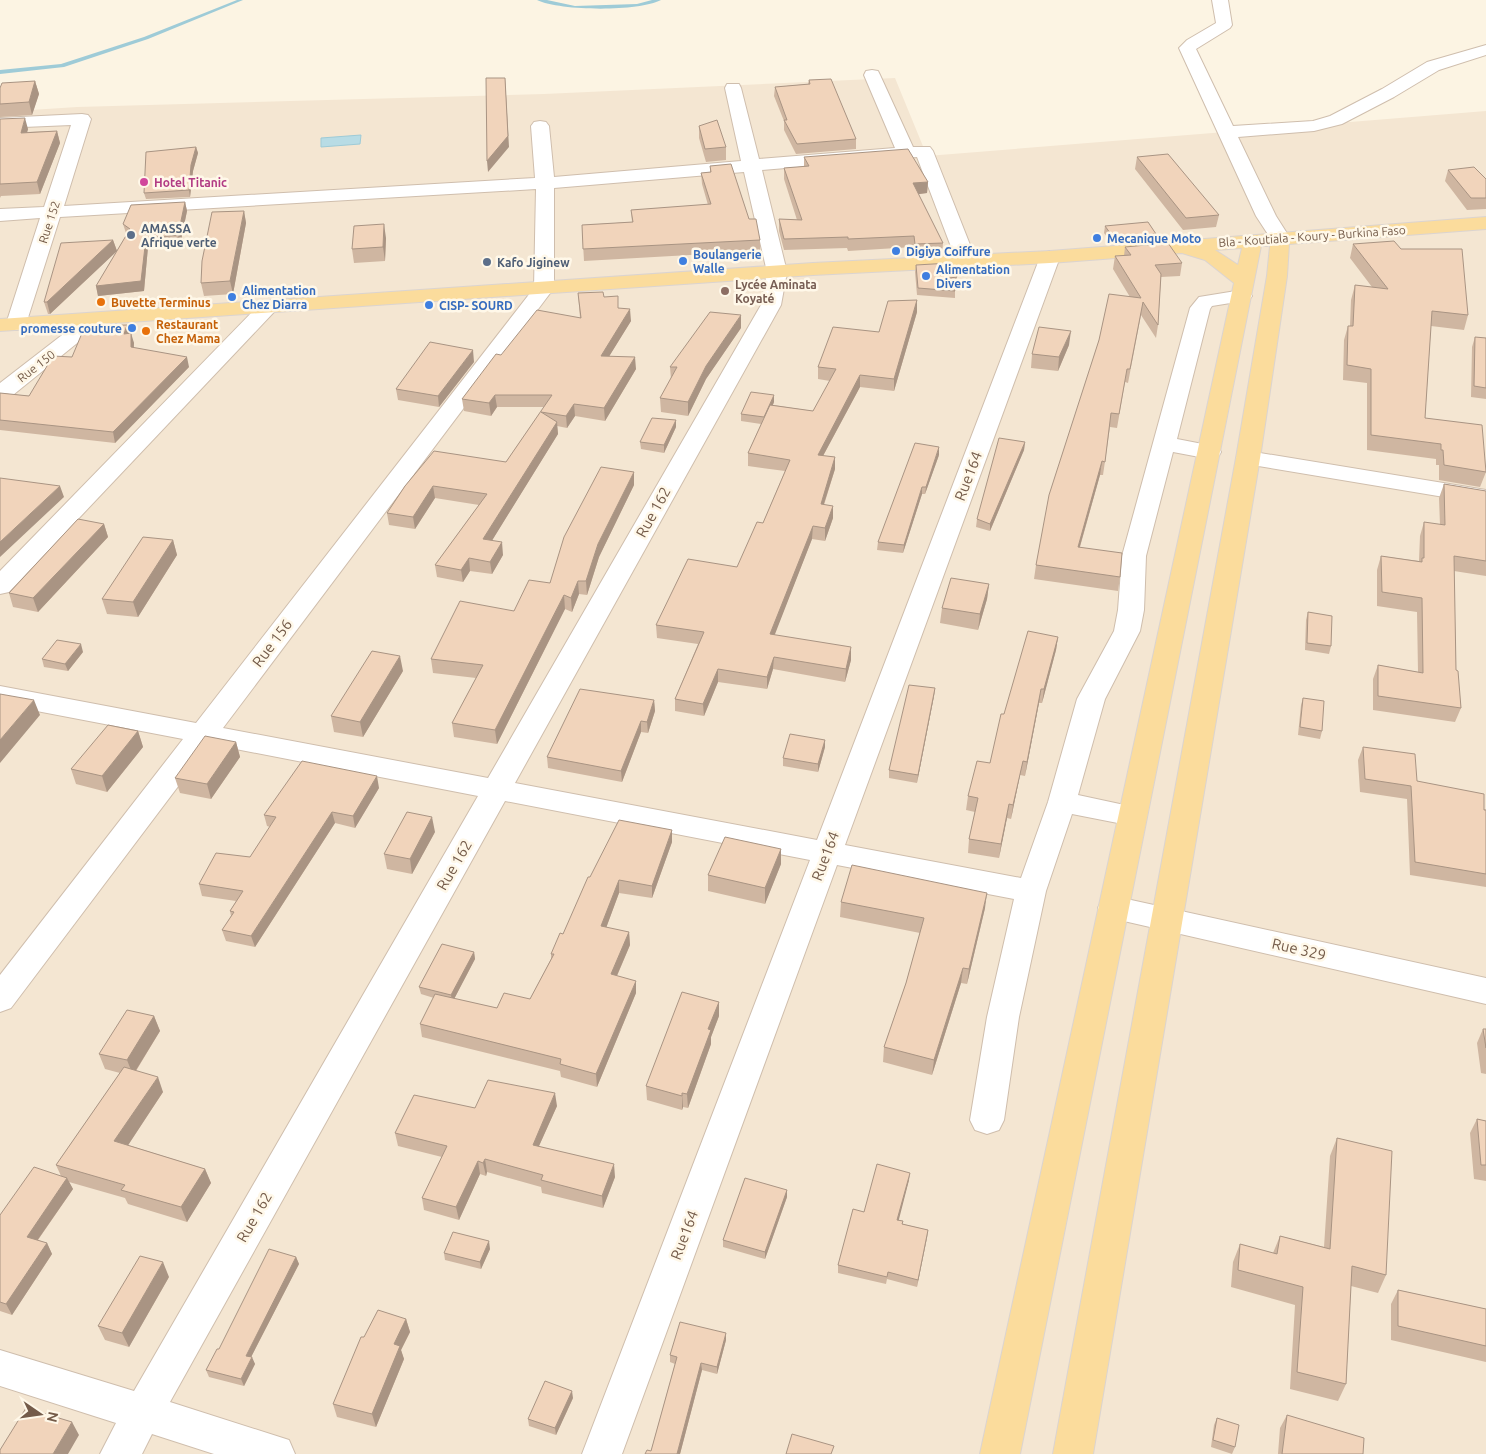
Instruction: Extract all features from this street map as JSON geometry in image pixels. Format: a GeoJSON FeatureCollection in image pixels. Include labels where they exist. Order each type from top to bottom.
{"type":"FeatureCollection","features":[{"type":"Feature","properties":{"kind":"main road","name":"Bla - Koutiala - Koury - Burkina Faso"},"geometry":{"type":"LineString","coordinates":[[8,325],[777,272],[966,260],[1050,257],[1173,246],[1266,231],[1327,234],[1486,223]]}},
{"type":"Feature","properties":{"kind":"main road"},"geometry":{"type":"LineString","coordinates":[[1074,1454],[1248,458],[1277,276],[1266,231]]}},
{"type":"Feature","properties":{"kind":"main road"},"geometry":{"type":"LineString","coordinates":[[1000,1454],[1243,289],[1266,231]]}},
{"type":"Feature","properties":{"kind":"main road"},"geometry":{"type":"LineString","coordinates":[[1277,276],[1300,250],[1327,234]]}},
{"type":"Feature","properties":{"kind":"main road"},"geometry":{"type":"LineString","coordinates":[[1173,246],[1203,251],[1226,263],[1243,289]]}},
{"type":"Feature","properties":{"kind":"street"},"geometry":{"type":"LineString","coordinates":[[1220,0],[1224,25],[1187,48],[1226,132],[1266,231]]}},
{"type":"Feature","properties":{"kind":"street"},"geometry":{"type":"LineString","coordinates":[[1226,132],[1306,127],[1336,120],[1388,93],[1433,66],[1486,50]]}},
{"type":"Feature","properties":{"kind":"street"},"geometry":{"type":"LineString","coordinates":[[872,75],[906,152]]}},
{"type":"Feature","properties":{"kind":"street"},"geometry":{"type":"LineString","coordinates":[[732,88],[777,272]]}},
{"type":"Feature","properties":{"kind":"street","name":"Rue 152"},"geometry":{"type":"LineString","coordinates":[[0,123],[82,119],[52,212],[8,325]]}},
{"type":"Feature","properties":{"kind":"street"},"geometry":{"type":"LineString","coordinates":[[540,126],[545,183],[544,288]]}},
{"type":"Feature","properties":{"kind":"street"},"geometry":{"type":"LineString","coordinates":[[0,215],[545,183],[924,150],[966,260]]}},
{"type":"Feature","properties":{"kind":"street","name":"Rue164"},"geometry":{"type":"LineString","coordinates":[[602,1454],[1050,257]]}},
{"type":"Feature","properties":{"kind":"street","name":"Rue 162"},"geometry":{"type":"LineString","coordinates":[[120,1454],[771,305],[777,272]]}},
{"type":"Feature","properties":{"kind":"street","name":"Rue 156"},"geometry":{"type":"LineString","coordinates":[[0,999],[544,288]]}},
{"type":"Feature","properties":{"kind":"street"},"geometry":{"type":"LineString","coordinates":[[987,1120],[1003,1017],[1031,891],[1062,802],[1091,699],[1096,686],[1123,640],[1128,624],[1132,601],[1134,556],[1200,308],[1206,301],[1243,289]]}},
{"type":"Feature","properties":{"kind":"street"},"geometry":{"type":"LineString","coordinates":[[0,586],[267,308]]}},
{"type":"Feature","properties":{"kind":"street","name":"Rue 150"},"geometry":{"type":"LineString","coordinates":[[0,394],[95,319]]}},
{"type":"Feature","properties":{"kind":"street"},"geometry":{"type":"LineString","coordinates":[[1164,444],[1210,452]]}},
{"type":"Feature","properties":{"kind":"street"},"geometry":{"type":"LineString","coordinates":[[1248,458],[1486,497]]}},
{"type":"Feature","properties":{"kind":"street"},"geometry":{"type":"LineString","coordinates":[[0,695],[1031,891]]}},
{"type":"Feature","properties":{"kind":"street"},"geometry":{"type":"LineString","coordinates":[[1062,802],[1133,816]]}},
{"type":"Feature","properties":{"kind":"street","name":"Rue 329"},"geometry":{"type":"LineString","coordinates":[[1113,908],[1486,991]]}},
{"type":"Feature","properties":{"kind":"street"},"geometry":{"type":"LineString","coordinates":[[0,1368],[275,1454]]}},
{"type":"Feature","properties":{"kind":"shaded area"},"geometry":{"type":"Polygon","coordinates":[[[895,78],[927,156],[1486,111],[1486,1454],[0,1454],[0,112],[77,107],[544,94],[895,78]]]}},
{"type":"Feature","properties":{"kind":"water"},"geometry":{"type":"Polygon","coordinates":[[[361,135],[360,144],[321,147],[321,138],[361,135]]]}},
{"type":"Feature","properties":{"kind":"building"},"geometry":{"type":"Polygon","coordinates":[[[486,78],[505,78],[508,136],[487,161],[486,78]]]}},
{"type":"Feature","properties":{"kind":"building"},"geometry":{"type":"Polygon","coordinates":[[[831,79],[856,139],[797,144],[784,120],[787,120],[775,87],[810,84],[809,80],[831,79]]]}},
{"type":"Feature","properties":{"kind":"building"},"geometry":{"type":"Polygon","coordinates":[[[35,81],[29,102],[0,104],[0,88],[2,83],[35,81]]]}},
{"type":"Feature","properties":{"kind":"building"},"geometry":{"type":"Polygon","coordinates":[[[25,118],[21,133],[57,131],[37,182],[0,184],[0,119],[25,118]]]}},
{"type":"Feature","properties":{"kind":"building"},"geometry":{"type":"Polygon","coordinates":[[[717,120],[726,147],[705,149],[699,126],[717,120]]]}},
{"type":"Feature","properties":{"kind":"building"},"geometry":{"type":"Polygon","coordinates":[[[196,147],[191,165],[189,190],[144,193],[146,152],[196,147]]]}},
{"type":"Feature","properties":{"kind":"building"},"geometry":{"type":"Polygon","coordinates":[[[908,149],[928,182],[913,183],[943,243],[915,244],[914,236],[784,239],[779,219],[802,220],[784,168],[809,166],[804,157],[908,149]]]}},
{"type":"Feature","properties":{"kind":"building"},"geometry":{"type":"Polygon","coordinates":[[[1168,154],[1219,215],[1186,218],[1137,157],[1168,154]]]}},
{"type":"Feature","properties":{"kind":"building"},"geometry":{"type":"Polygon","coordinates":[[[731,164],[749,219],[756,219],[760,240],[583,249],[582,225],[633,222],[631,210],[711,204],[701,173],[711,172],[710,166],[731,164]]]}},
{"type":"Feature","properties":{"kind":"building"},"geometry":{"type":"Polygon","coordinates":[[[1474,167],[1486,179],[1486,198],[1471,198],[1448,170],[1474,167]]]}},
{"type":"Feature","properties":{"kind":"building"},"geometry":{"type":"Polygon","coordinates":[[[185,202],[178,235],[146,238],[141,281],[96,286],[130,229],[123,224],[131,205],[185,202]]]}},
{"type":"Feature","properties":{"kind":"building"},"geometry":{"type":"Polygon","coordinates":[[[244,211],[230,281],[201,283],[202,261],[212,212],[244,211]]]}},
{"type":"Feature","properties":{"kind":"building"},"geometry":{"type":"Polygon","coordinates":[[[1148,222],[1156,234],[1113,237],[1105,226],[1148,222]]]}},
{"type":"Feature","properties":{"kind":"building"},"geometry":{"type":"Polygon","coordinates":[[[384,224],[383,247],[352,249],[354,226],[384,224]]]}},
{"type":"Feature","properties":{"kind":"building"},"geometry":{"type":"Polygon","coordinates":[[[113,240],[47,302],[44,302],[61,243],[113,240]]]}},
{"type":"Feature","properties":{"kind":"building"},"geometry":{"type":"Polygon","coordinates":[[[1394,241],[1401,249],[1462,249],[1468,315],[1432,311],[1425,418],[1482,425],[1486,472],[1444,465],[1441,444],[1371,435],[1371,369],[1347,365],[1348,326],[1353,326],[1355,285],[1388,289],[1353,244],[1394,241]]]}},
{"type":"Feature","properties":{"kind":"building"},"geometry":{"type":"Polygon","coordinates":[[[1168,243],[1182,263],[1155,265],[1161,274],[1158,325],[1143,302],[1130,369],[1127,369],[1119,414],[1111,413],[1105,462],[1102,461],[1078,547],[1122,553],[1120,577],[1036,565],[1049,495],[1099,340],[1109,294],[1141,298],[1115,256],[1131,255],[1125,247],[1168,243]]]}},
{"type":"Feature","properties":{"kind":"building"},"geometry":{"type":"Polygon","coordinates":[[[950,263],[957,277],[949,278],[955,291],[918,288],[916,265],[950,263]]]}},
{"type":"Feature","properties":{"kind":"building"},"geometry":{"type":"Polygon","coordinates":[[[603,292],[604,297],[618,296],[618,308],[630,309],[601,356],[635,357],[604,408],[574,404],[566,416],[541,412],[557,422],[483,539],[502,542],[490,562],[469,558],[461,570],[435,565],[487,494],[433,486],[413,517],[387,513],[405,486],[434,451],[506,462],[552,395],[495,395],[489,403],[462,399],[496,354],[501,355],[537,310],[581,318],[578,293],[603,292]]]}},
{"type":"Feature","properties":{"kind":"building"},"geometry":{"type":"Polygon","coordinates":[[[917,300],[894,379],[860,375],[818,455],[835,457],[821,504],[833,506],[825,528],[813,526],[770,634],[851,647],[846,669],[774,657],[767,677],[718,669],[703,704],[675,699],[704,632],[656,625],[688,559],[737,567],[757,522],[763,523],[790,460],[748,453],[770,405],[813,411],[836,369],[818,367],[833,327],[879,332],[888,301],[917,300]]]}},
{"type":"Feature","properties":{"kind":"building"},"geometry":{"type":"Polygon","coordinates":[[[710,312],[741,315],[706,366],[688,402],[660,398],[677,367],[670,367],[710,312]]]}},
{"type":"Feature","properties":{"kind":"building"},"geometry":{"type":"Polygon","coordinates":[[[127,325],[124,334],[131,333],[131,347],[187,357],[113,432],[0,420],[0,393],[29,396],[53,356],[72,357],[85,326],[127,325]]]}},
{"type":"Feature","properties":{"kind":"building"},"geometry":{"type":"Polygon","coordinates":[[[1039,327],[1071,331],[1059,357],[1032,354],[1039,327]]]}},
{"type":"Feature","properties":{"kind":"building"},"geometry":{"type":"Polygon","coordinates":[[[1475,337],[1486,338],[1486,388],[1474,386],[1475,337]]]}},
{"type":"Feature","properties":{"kind":"building"},"geometry":{"type":"Polygon","coordinates":[[[430,342],[473,350],[438,396],[396,389],[430,342]]]}},
{"type":"Feature","properties":{"kind":"building"},"geometry":{"type":"Polygon","coordinates":[[[751,392],[774,395],[764,417],[741,414],[751,392]]]}},
{"type":"Feature","properties":{"kind":"building"},"geometry":{"type":"Polygon","coordinates":[[[652,418],[676,420],[664,445],[640,442],[652,418]]]}},
{"type":"Feature","properties":{"kind":"building"},"geometry":{"type":"Polygon","coordinates":[[[999,438],[1025,442],[990,524],[977,519],[999,438]]]}},
{"type":"Feature","properties":{"kind":"building"},"geometry":{"type":"Polygon","coordinates":[[[915,443],[939,447],[926,487],[922,487],[904,545],[878,542],[915,443]]]}},
{"type":"Feature","properties":{"kind":"building"},"geometry":{"type":"Polygon","coordinates":[[[601,467],[634,472],[598,544],[586,581],[578,581],[571,598],[564,595],[495,730],[452,723],[483,665],[431,659],[460,601],[514,611],[529,580],[550,583],[564,537],[601,467]]]}},
{"type":"Feature","properties":{"kind":"building"},"geometry":{"type":"Polygon","coordinates":[[[0,478],[60,486],[0,542],[0,478]]]}},
{"type":"Feature","properties":{"kind":"building"},"geometry":{"type":"Polygon","coordinates":[[[1444,484],[1486,491],[1486,561],[1454,556],[1456,670],[1458,671],[1461,708],[1378,696],[1378,665],[1423,673],[1422,598],[1382,592],[1381,556],[1422,562],[1422,558],[1424,558],[1424,522],[1445,525],[1444,484]]]}},
{"type":"Feature","properties":{"kind":"building"},"geometry":{"type":"Polygon","coordinates":[[[78,519],[104,524],[33,598],[9,593],[78,519]]]}},
{"type":"Feature","properties":{"kind":"building"},"geometry":{"type":"Polygon","coordinates":[[[143,537],[173,540],[133,602],[102,599],[143,537]]]}},
{"type":"Feature","properties":{"kind":"building"},"geometry":{"type":"Polygon","coordinates":[[[951,578],[989,584],[980,614],[942,608],[951,578]]]}},
{"type":"Feature","properties":{"kind":"building"},"geometry":{"type":"Polygon","coordinates":[[[1308,612],[1332,616],[1331,646],[1307,643],[1308,612]]]}},
{"type":"Feature","properties":{"kind":"building"},"geometry":{"type":"Polygon","coordinates":[[[1028,631],[1058,637],[1044,689],[1041,689],[1027,762],[1023,761],[1013,805],[1009,804],[1001,844],[969,839],[978,798],[968,796],[977,761],[990,763],[1001,714],[1004,714],[1028,631]]]}},
{"type":"Feature","properties":{"kind":"building"},"geometry":{"type":"Polygon","coordinates":[[[57,640],[81,644],[65,664],[42,659],[57,640]]]}},
{"type":"Feature","properties":{"kind":"building"},"geometry":{"type":"Polygon","coordinates":[[[372,651],[400,656],[360,722],[331,716],[372,651]]]}},
{"type":"Feature","properties":{"kind":"building"},"geometry":{"type":"Polygon","coordinates":[[[909,685],[935,688],[918,775],[889,770],[909,685]]]}},
{"type":"Feature","properties":{"kind":"building"},"geometry":{"type":"Polygon","coordinates":[[[580,689],[654,700],[647,722],[641,721],[621,771],[547,757],[580,689]]]}},
{"type":"Feature","properties":{"kind":"building"},"geometry":{"type":"Polygon","coordinates":[[[0,694],[34,700],[0,740],[0,694]]]}},
{"type":"Feature","properties":{"kind":"building"},"geometry":{"type":"Polygon","coordinates":[[[1303,698],[1324,701],[1322,731],[1300,727],[1303,698]]]}},
{"type":"Feature","properties":{"kind":"building"},"geometry":{"type":"Polygon","coordinates":[[[108,725],[138,731],[102,776],[71,769],[108,725]]]}},
{"type":"Feature","properties":{"kind":"building"},"geometry":{"type":"Polygon","coordinates":[[[790,734],[825,740],[818,764],[783,758],[790,734]]]}},
{"type":"Feature","properties":{"kind":"building"},"geometry":{"type":"Polygon","coordinates":[[[205,736],[236,742],[207,784],[175,778],[205,736]]]}},
{"type":"Feature","properties":{"kind":"building"},"geometry":{"type":"Polygon","coordinates":[[[1363,747],[1415,754],[1417,781],[1484,794],[1484,810],[1486,810],[1486,874],[1415,862],[1411,786],[1365,779],[1363,747]]]}},
{"type":"Feature","properties":{"kind":"building"},"geometry":{"type":"Polygon","coordinates":[[[302,761],[377,776],[353,816],[332,812],[251,936],[222,930],[234,912],[230,911],[243,891],[199,884],[216,853],[250,857],[276,817],[264,815],[302,761]]]}},
{"type":"Feature","properties":{"kind":"building"},"geometry":{"type":"Polygon","coordinates":[[[407,812],[432,817],[410,859],[384,854],[407,812]]]}},
{"type":"Feature","properties":{"kind":"building"},"geometry":{"type":"Polygon","coordinates":[[[619,820],[672,830],[652,886],[619,880],[601,926],[629,932],[611,974],[636,981],[596,1074],[560,1064],[561,1059],[420,1024],[435,994],[497,1008],[504,993],[530,999],[554,954],[551,954],[560,933],[563,934],[588,877],[590,877],[619,820]]]}},
{"type":"Feature","properties":{"kind":"building"},"geometry":{"type":"Polygon","coordinates":[[[725,837],[781,849],[765,888],[708,875],[725,837]]]}},
{"type":"Feature","properties":{"kind":"building"},"geometry":{"type":"Polygon","coordinates":[[[852,865],[987,893],[969,969],[963,968],[934,1060],[884,1047],[906,983],[924,918],[841,902],[852,865]]]}},
{"type":"Feature","properties":{"kind":"building"},"geometry":{"type":"Polygon","coordinates":[[[442,944],[474,952],[451,995],[419,987],[442,944]]]}},
{"type":"Feature","properties":{"kind":"building"},"geometry":{"type":"Polygon","coordinates":[[[682,992],[719,1002],[708,1029],[711,1030],[687,1094],[682,1093],[682,1096],[646,1086],[682,992]]]}},
{"type":"Feature","properties":{"kind":"building"},"geometry":{"type":"Polygon","coordinates":[[[127,1010],[154,1016],[127,1060],[99,1054],[127,1010]]]}},
{"type":"Feature","properties":{"kind":"building"},"geometry":{"type":"Polygon","coordinates":[[[1483,1029],[1486,1029],[1486,1048],[1483,1029]]]}},
{"type":"Feature","properties":{"kind":"building"},"geometry":{"type":"Polygon","coordinates":[[[124,1067],[158,1077],[114,1141],[205,1169],[181,1207],[121,1190],[125,1185],[56,1165],[124,1067]]]}},
{"type":"Feature","properties":{"kind":"building"},"geometry":{"type":"Polygon","coordinates":[[[488,1080],[555,1093],[533,1145],[614,1164],[602,1196],[541,1180],[543,1175],[485,1159],[483,1163],[478,1161],[456,1207],[422,1198],[447,1146],[395,1133],[414,1095],[475,1108],[488,1080]]]}},
{"type":"Feature","properties":{"kind":"building"},"geometry":{"type":"Polygon","coordinates":[[[1477,1119],[1486,1121],[1486,1165],[1481,1165],[1477,1119]]]}},
{"type":"Feature","properties":{"kind":"building"},"geometry":{"type":"Polygon","coordinates":[[[1337,1138],[1392,1151],[1386,1275],[1352,1266],[1346,1384],[1297,1372],[1303,1287],[1238,1270],[1240,1244],[1277,1254],[1280,1236],[1330,1249],[1337,1138]]]}},
{"type":"Feature","properties":{"kind":"building"},"geometry":{"type":"Polygon","coordinates":[[[877,1164],[910,1173],[897,1220],[903,1221],[902,1224],[928,1230],[918,1280],[888,1272],[887,1277],[838,1265],[853,1209],[864,1212],[877,1164]]]}},
{"type":"Feature","properties":{"kind":"building"},"geometry":{"type":"Polygon","coordinates":[[[34,1167],[67,1178],[27,1237],[47,1243],[6,1304],[0,1302],[0,1215],[34,1167]]]}},
{"type":"Feature","properties":{"kind":"building"},"geometry":{"type":"Polygon","coordinates":[[[745,1178],[787,1190],[765,1252],[723,1240],[745,1178]]]}},
{"type":"Feature","properties":{"kind":"building"},"geometry":{"type":"Polygon","coordinates":[[[453,1232],[489,1241],[480,1262],[444,1253],[453,1232]]]}},
{"type":"Feature","properties":{"kind":"building"},"geometry":{"type":"Polygon","coordinates":[[[269,1249],[296,1257],[246,1356],[252,1357],[241,1379],[206,1370],[217,1349],[219,1349],[269,1249]]]}},
{"type":"Feature","properties":{"kind":"building"},"geometry":{"type":"Polygon","coordinates":[[[140,1256],[163,1262],[122,1333],[98,1326],[140,1256]]]}},
{"type":"Feature","properties":{"kind":"building"},"geometry":{"type":"Polygon","coordinates":[[[1398,1290],[1486,1309],[1486,1346],[1398,1326],[1398,1290]]]}},
{"type":"Feature","properties":{"kind":"building"},"geometry":{"type":"Polygon","coordinates":[[[378,1310],[406,1319],[394,1344],[400,1346],[372,1414],[333,1404],[361,1337],[364,1337],[378,1310]]]}},
{"type":"Feature","properties":{"kind":"building"},"geometry":{"type":"Polygon","coordinates":[[[680,1322],[726,1333],[717,1367],[701,1363],[677,1454],[645,1454],[647,1450],[651,1451],[677,1357],[670,1355],[680,1322]]]}},
{"type":"Feature","properties":{"kind":"building"},"geometry":{"type":"Polygon","coordinates":[[[545,1381],[572,1391],[555,1428],[528,1419],[545,1381]]]}},
{"type":"Feature","properties":{"kind":"building"},"geometry":{"type":"Polygon","coordinates":[[[26,1408],[72,1422],[53,1454],[0,1454],[0,1450],[26,1408]]]}},
{"type":"Feature","properties":{"kind":"building"},"geometry":{"type":"Polygon","coordinates":[[[1287,1415],[1364,1438],[1363,1454],[1282,1454],[1287,1415]]]}},
{"type":"Feature","properties":{"kind":"building"},"geometry":{"type":"Polygon","coordinates":[[[1217,1418],[1239,1425],[1235,1447],[1213,1440],[1217,1418]]]}},
{"type":"Feature","properties":{"kind":"building"},"geometry":{"type":"Polygon","coordinates":[[[792,1434],[834,1446],[831,1454],[786,1454],[792,1434]]]}},
{"type":"Feature","properties":{"kind":"waterway"},"geometry":{"type":"LineString","coordinates":[[0,72],[62,66],[146,38],[241,0]]}},
{"type":"Feature","properties":{"kind":"waterway"},"geometry":{"type":"LineString","coordinates":[[539,0],[575,7],[637,5],[659,0]]}},
{"type":"Feature","properties":{"kind":"place","name":"Hotel Titanic"},"geometry":{"type":"Point","coordinates":[144,182]}},
{"type":"Feature","properties":{"kind":"place","name":"AMASSA Afrique verte"},"geometry":{"type":"Point","coordinates":[131,235]}},
{"type":"Feature","properties":{"kind":"place","name":"Mecanique Moto"},"geometry":{"type":"Point","coordinates":[1097,238]}},
{"type":"Feature","properties":{"kind":"place","name":"Digiya Coiffure"},"geometry":{"type":"Point","coordinates":[896,251]}},
{"type":"Feature","properties":{"kind":"place","name":"Boulangerie Walle"},"geometry":{"type":"Point","coordinates":[683,261]}},
{"type":"Feature","properties":{"kind":"place","name":"Kafo Jiginew"},"geometry":{"type":"Point","coordinates":[487,262]}},
{"type":"Feature","properties":{"kind":"place","name":"Alimentation Divers"},"geometry":{"type":"Point","coordinates":[926,276]}},
{"type":"Feature","properties":{"kind":"place","name":"Lycée Aminata Koyaté"},"geometry":{"type":"Point","coordinates":[725,291]}},
{"type":"Feature","properties":{"kind":"place","name":"Alimentation Chez Diarra"},"geometry":{"type":"Point","coordinates":[232,297]}},
{"type":"Feature","properties":{"kind":"place","name":"Buvette Terminus"},"geometry":{"type":"Point","coordinates":[101,302]}},
{"type":"Feature","properties":{"kind":"place","name":"CISP- SOURD"},"geometry":{"type":"Point","coordinates":[429,305]}},
{"type":"Feature","properties":{"kind":"place","name":"promesse couture"},"geometry":{"type":"Point","coordinates":[132,328]}},
{"type":"Feature","properties":{"kind":"place","name":"Restaurant Chez Mama"},"geometry":{"type":"Point","coordinates":[146,331]}}]}
